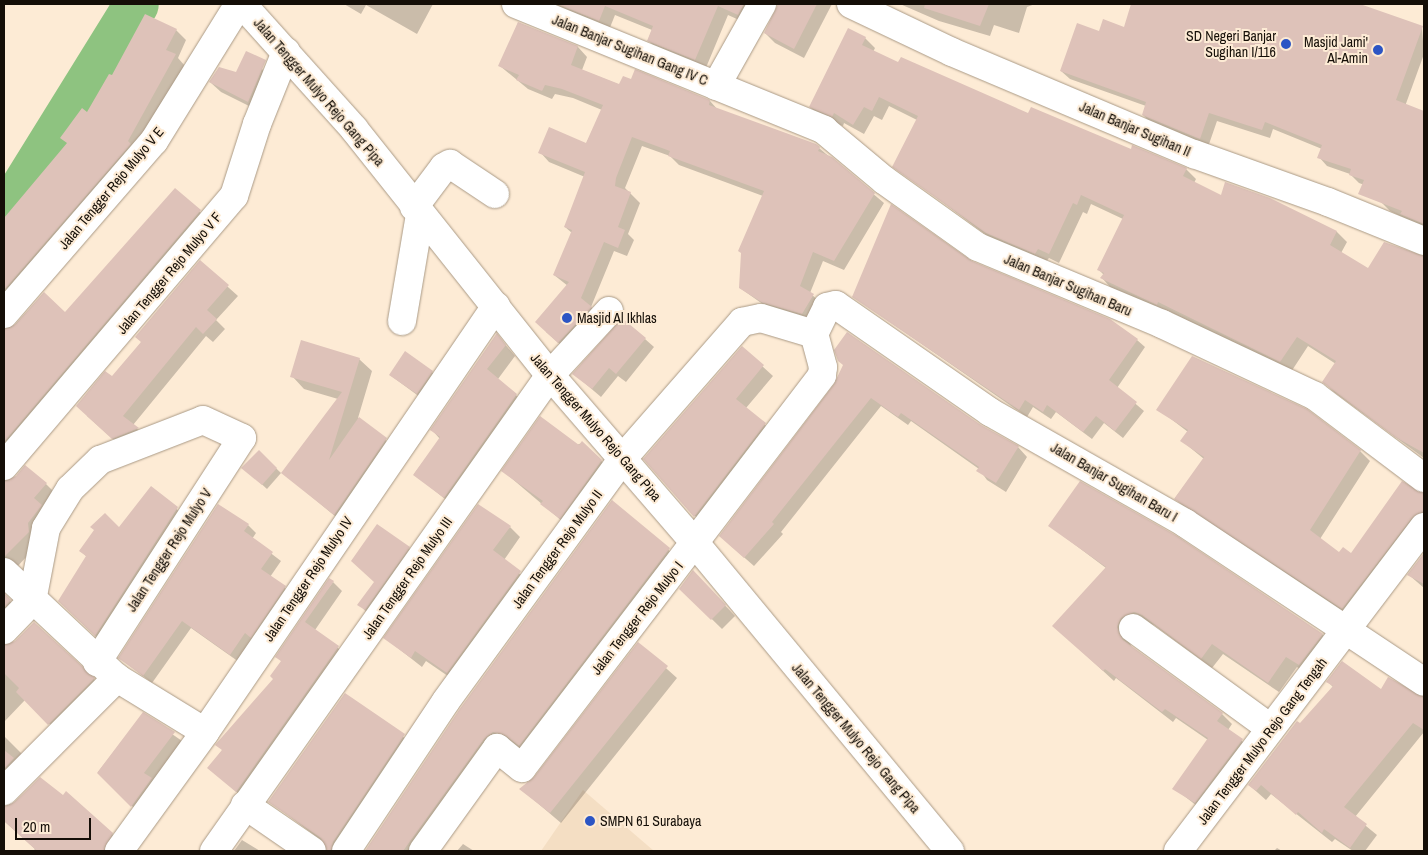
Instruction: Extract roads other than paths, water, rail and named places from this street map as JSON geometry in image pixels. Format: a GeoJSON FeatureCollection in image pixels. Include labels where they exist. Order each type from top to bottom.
{"type":"FeatureCollection","features":[{"type":"Feature","properties":{"kind":"street","name":"Jalan Tengger Mulyo Rejo Gang Pipa"},"geometry":{"type":"LineString","coordinates":[[240,4],[286,52],[354,129],[417,211],[496,306],[550,376],[695,543],[950,851]]}},
{"type":"Feature","properties":{"kind":"street","name":"Jalan Tengger Rejo Mulyo V E"},"geometry":{"type":"LineString","coordinates":[[4,314],[154,141],[240,4]]}},
{"type":"Feature","properties":{"kind":"street","name":"Jalan Banjar Sugihan Gang IV C"},"geometry":{"type":"LineString","coordinates":[[516,4],[716,86]]}},
{"type":"Feature","properties":{"kind":"street"},"geometry":{"type":"LineString","coordinates":[[716,86],[762,4]]}},
{"type":"Feature","properties":{"kind":"street","name":"Jalan Banjar Sugihan II"},"geometry":{"type":"LineString","coordinates":[[851,4],[952,52],[1194,154],[1328,202],[1424,241]]}},
{"type":"Feature","properties":{"kind":"street","name":"Jalan Tengger Rejo Mulyo V F"},"geometry":{"type":"LineString","coordinates":[[4,466],[234,196],[257,124],[286,52]]}},
{"type":"Feature","properties":{"kind":"street","name":"Jalan Banjar Sugihan Baru"},"geometry":{"type":"LineString","coordinates":[[716,86],[824,130],[884,180],[978,247],[1162,324],[1315,396],[1424,478]]}},
{"type":"Feature","properties":{"kind":"street"},"geometry":{"type":"LineString","coordinates":[[402,321],[417,211],[444,167],[450,164],[495,194]]}},
{"type":"Feature","properties":{"kind":"street","name":"Jalan Banjar Sugihan Baru I"},"geometry":{"type":"LineString","coordinates":[[814,334],[827,306],[836,305],[990,412],[1185,523],[1346,632],[1424,682]]}},
{"type":"Feature","properties":{"kind":"street","name":"Jalan Tengger Rejo Mulyo IV"},"geometry":{"type":"LineString","coordinates":[[119,851],[205,732],[496,306]]}},
{"type":"Feature","properties":{"kind":"street","name":"Jalan Tengger Rejo Mulyo III"},"geometry":{"type":"LineString","coordinates":[[214,851],[550,376],[609,311]]}},
{"type":"Feature","properties":{"kind":"street","name":"Jalan Tengger Rejo Mulyo II"},"geometry":{"type":"LineString","coordinates":[[346,851],[446,701],[623,458],[742,322],[761,318],[814,334]]}},
{"type":"Feature","properties":{"kind":"street","name":"Jalan Tengger Rejo Mulyo I"},"geometry":{"type":"LineString","coordinates":[[422,851],[497,748],[522,768],[695,543],[822,375],[824,367],[814,334]]}},
{"type":"Feature","properties":{"kind":"street","name":"Jalan Tengger Rejo Mulyo V"},"geometry":{"type":"LineString","coordinates":[[4,792],[107,670],[242,438],[204,420],[100,460],[70,489],[46,528],[32,601]]}},
{"type":"Feature","properties":{"kind":"street","name":"Jalan Tengger Mulyo Rejo Gang Tengah"},"geometry":{"type":"LineString","coordinates":[[1178,851],[1424,527]]}},
{"type":"Feature","properties":{"kind":"street"},"geometry":{"type":"LineString","coordinates":[[4,572],[32,601],[107,670],[205,732]]}},
{"type":"Feature","properties":{"kind":"street"},"geometry":{"type":"LineString","coordinates":[[4,630],[32,601]]}},
{"type":"Feature","properties":{"kind":"street"},"geometry":{"type":"LineString","coordinates":[[1133,628],[1270,728]]}},
{"type":"Feature","properties":{"kind":"street"},"geometry":{"type":"LineString","coordinates":[[245,805],[312,851]]}},
{"type":"Feature","properties":{"kind":"waterway"},"geometry":{"type":"LineString","coordinates":[[4,210],[15,199],[136,4]]}},
{"type":"Feature","properties":{"kind":"place","name":"SD Negeri Banjar Sugihan I/116"},"geometry":{"type":"Point","coordinates":[1286,44]}},
{"type":"Feature","properties":{"kind":"place","name":"Masjid Jami' Al-Amin"},"geometry":{"type":"Point","coordinates":[1378,50]}},
{"type":"Feature","properties":{"kind":"place","name":"Masjid Al Ikhlas"},"geometry":{"type":"Point","coordinates":[567,318]}},
{"type":"Feature","properties":{"kind":"place","name":"SMPN 61 Surabaya"},"geometry":{"type":"Point","coordinates":[590,821]}}]}
